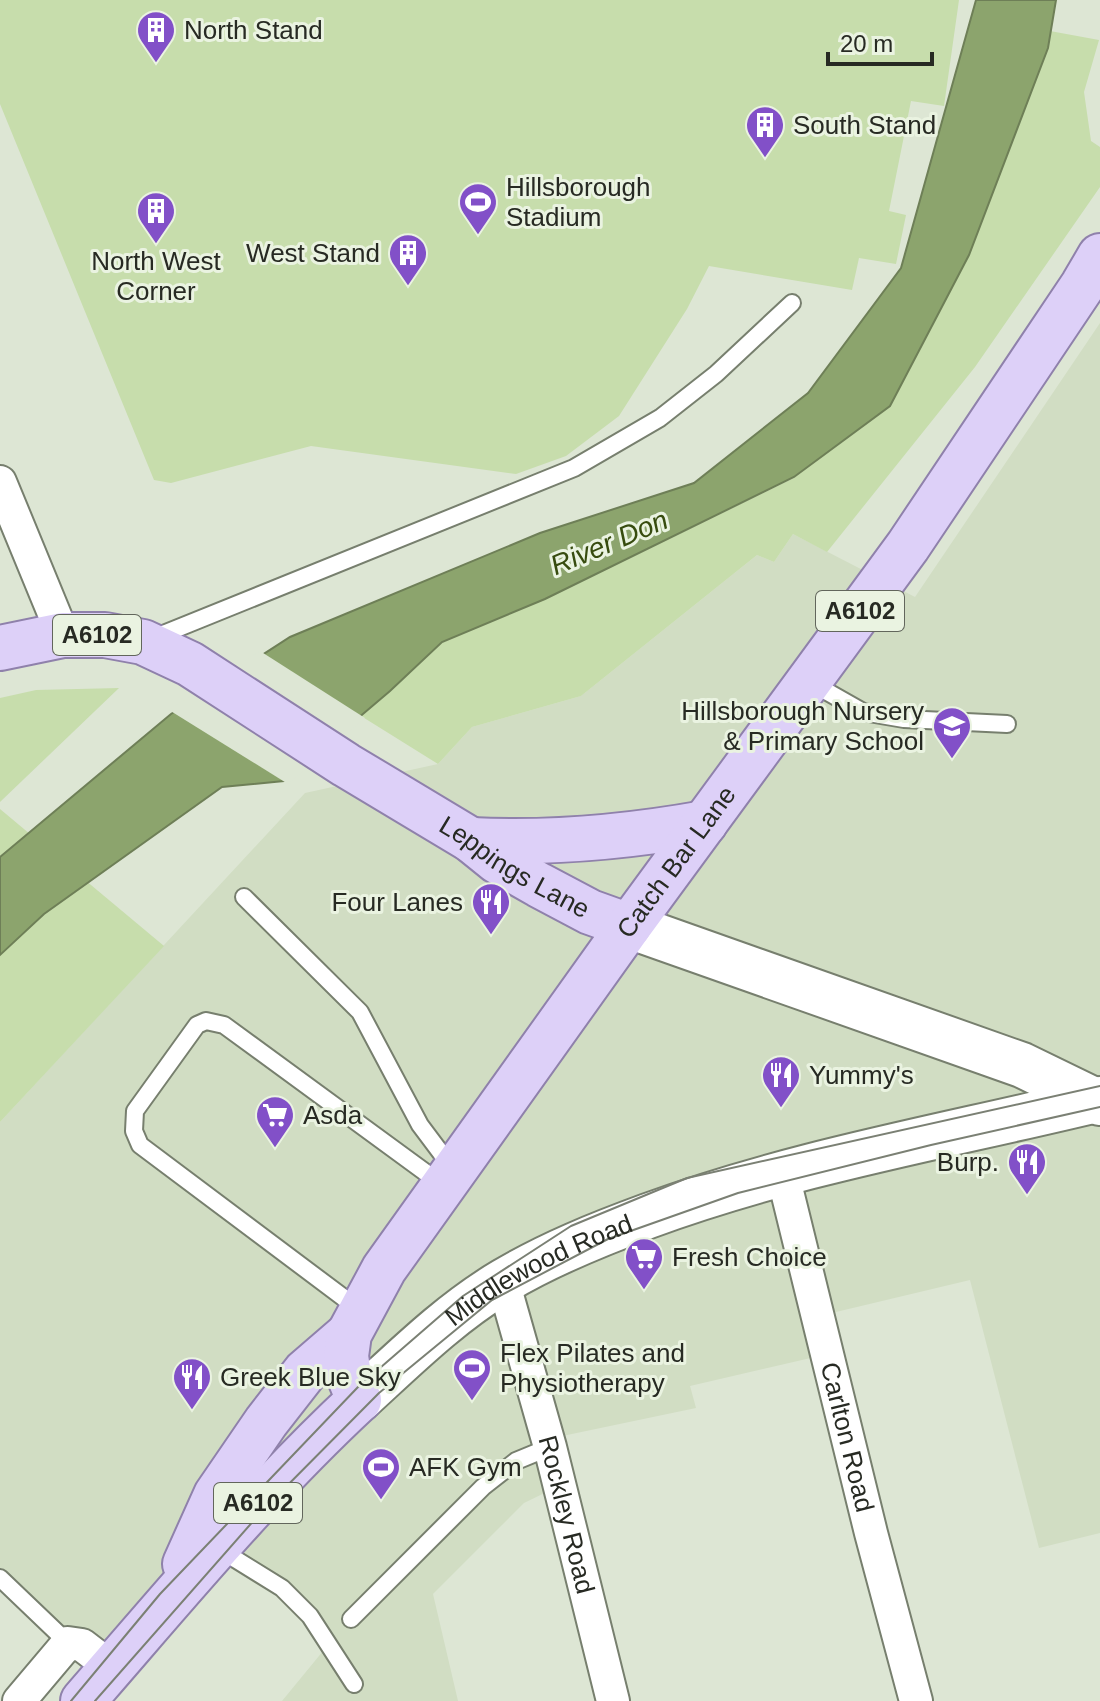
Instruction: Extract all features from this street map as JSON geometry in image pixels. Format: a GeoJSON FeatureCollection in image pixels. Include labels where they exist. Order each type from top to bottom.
{"type":"FeatureCollection","features":[{"type":"Feature","properties":{"kind":"main road","name":"Catch Bar Lane"},"geometry":{"type":"LineString","coordinates":[[359,1400],[349,1376],[346,1356],[355,1322],[384,1269],[973,451],[1100,256]]}},
{"type":"Feature","properties":{"kind":"main road","name":"Leppings Lane"},"geometry":{"type":"LineString","coordinates":[[0,648],[63,635],[105,635],[143,642],[190,664],[346,765],[471,840],[497,861],[590,912],[629,926]]}},
{"type":"Feature","properties":{"kind":"main road","name":"A6102"},"geometry":{"type":"LineString","coordinates":[[471,840],[530,843],[580,840],[705,823]]}},
{"type":"Feature","properties":{"kind":"main road"},"geometry":{"type":"LineString","coordinates":[[162,1611],[216,1495],[305,1372],[355,1322]]}},
{"type":"Feature","properties":{"kind":"main road","name":"Middlewood Road"},"geometry":{"type":"LineString","coordinates":[[83,1701],[217,1548],[359,1400]]}},
{"type":"Feature","properties":{"kind":"street"},"geometry":{"type":"LineString","coordinates":[[0,482],[63,635]]}},
{"type":"Feature","properties":{"kind":"street","name":"Leppings Lane"},"geometry":{"type":"LineString","coordinates":[[629,926],[1022,1065],[1098,1101]]}},
{"type":"Feature","properties":{"kind":"street","name":"Middlewood Road"},"geometry":{"type":"LineString","coordinates":[[359,1400],[436,1329],[503,1281],[618,1227],[695,1198],[782,1171],[1098,1101]]}},
{"type":"Feature","properties":{"kind":"street","name":"Carlton Road"},"geometry":{"type":"LineString","coordinates":[[782,1171],[871,1533],[916,1701]]}},
{"type":"Feature","properties":{"kind":"street","name":"Rockley Road"},"geometry":{"type":"LineString","coordinates":[[503,1281],[550,1447],[613,1701]]}},
{"type":"Feature","properties":{"kind":"street"},"geometry":{"type":"LineString","coordinates":[[19,1701],[68,1643],[82,1645],[112,1668]]}},
{"type":"Feature","properties":{"kind":"lane"},"geometry":{"type":"LineString","coordinates":[[143,642],[574,468],[660,418],[716,374],[792,303]]}},
{"type":"Feature","properties":{"kind":"lane"},"geometry":{"type":"LineString","coordinates":[[809,682],[863,712],[904,719],[1007,724]]}},
{"type":"Feature","properties":{"kind":"lane"},"geometry":{"type":"LineString","coordinates":[[244,897],[360,1012],[449,1178]]}},
{"type":"Feature","properties":{"kind":"lane"},"geometry":{"type":"LineString","coordinates":[[355,1322],[140,1145],[134,1131],[135,1111],[197,1025],[206,1021],[224,1025],[449,1178]]}},
{"type":"Feature","properties":{"kind":"lane"},"geometry":{"type":"LineString","coordinates":[[351,1619],[483,1487],[516,1461],[550,1447]]}},
{"type":"Feature","properties":{"kind":"lane"},"geometry":{"type":"LineString","coordinates":[[217,1548],[282,1588],[310,1616],[354,1684]]}},
{"type":"Feature","properties":{"kind":"lane"},"geometry":{"type":"LineString","coordinates":[[0,1578],[68,1643]]}},
{"type":"Feature","properties":{"kind":"shaded area","name":"Hillsborough Stadium"},"geometry":{"type":"Polygon","coordinates":[[[0,0],[959,0],[944,106],[911,101],[889,211],[906,215],[896,264],[859,258],[852,290],[709,266],[687,309],[619,416],[566,456],[516,474],[311,446],[171,483],[154,480],[0,104],[0,0]]]}},
{"type":"Feature","properties":{"kind":"shaded area"},"geometry":{"type":"Polygon","coordinates":[[[1050,31],[1099,40],[1084,92],[1091,141],[1100,147],[1100,187],[975,367],[827,552],[793,534],[774,562],[757,555],[581,696],[472,727],[438,764],[361,716],[442,642],[545,599],[794,478],[969,255],[1048,48],[1050,31]]]}},
{"type":"Feature","properties":{"kind":"shaded area"},"geometry":{"type":"Polygon","coordinates":[[[1100,323],[1100,1533],[1039,1548],[970,1280],[815,1317],[828,1354],[690,1386],[696,1408],[548,1439],[559,1486],[524,1503],[433,1594],[458,1701],[282,1701],[328,1645],[310,1616],[217,1548],[112,1668],[0,1588],[0,1122],[305,793],[438,764],[472,727],[581,696],[757,555],[774,562],[793,534],[915,597],[1100,323]]]}},
{"type":"Feature","properties":{"kind":"shaded area"},"geometry":{"type":"Polygon","coordinates":[[[119,688],[0,802],[0,698],[36,690],[119,688]]]}},
{"type":"Feature","properties":{"kind":"shaded area"},"geometry":{"type":"Polygon","coordinates":[[[0,809],[164,946],[0,1122],[0,809]]]}},
{"type":"Feature","properties":{"kind":"water","name":"River Don"},"geometry":{"type":"Polygon","coordinates":[[[976,0],[1056,0],[1048,48],[969,255],[890,406],[794,477],[545,599],[442,642],[390,691],[284,781],[222,787],[44,914],[0,955],[0,857],[171,714],[290,637],[540,533],[694,483],[808,393],[901,268],[976,0]]]}},
{"type":"Feature","properties":{"kind":"pier"},"geometry":{"type":"Polygon","coordinates":[[[260,651],[365,718],[288,784],[169,710],[260,651]]]}},
{"type":"Feature","properties":{"kind":"tram line"},"geometry":{"type":"LineString","coordinates":[[71,1701],[160,1594],[358,1387],[463,1296],[571,1226],[687,1178],[1100,1086]]}},
{"type":"Feature","properties":{"kind":"tram line"},"geometry":{"type":"LineString","coordinates":[[95,1701],[263,1510],[379,1393],[492,1300],[608,1239],[738,1193],[1100,1107]]}},
{"type":"Feature","properties":{"kind":"place","name":"North Stand"},"geometry":{"type":"Point","coordinates":[156,64]}},
{"type":"Feature","properties":{"kind":"place","name":"South Stand"},"geometry":{"type":"Point","coordinates":[765,159]}},
{"type":"Feature","properties":{"kind":"place","name":"Hillsborough Stadium"},"geometry":{"type":"Point","coordinates":[478,236]}},
{"type":"Feature","properties":{"kind":"place","name":"North West Corner"},"geometry":{"type":"Point","coordinates":[156,245]}},
{"type":"Feature","properties":{"kind":"place","name":"West Stand"},"geometry":{"type":"Point","coordinates":[408,287]}},
{"type":"Feature","properties":{"kind":"place","name":"Hillsborough Nursery & Primary School"},"geometry":{"type":"Point","coordinates":[952,760]}},
{"type":"Feature","properties":{"kind":"place","name":"Four Lanes"},"geometry":{"type":"Point","coordinates":[491,936]}},
{"type":"Feature","properties":{"kind":"place","name":"Yummy's"},"geometry":{"type":"Point","coordinates":[781,1109]}},
{"type":"Feature","properties":{"kind":"place","name":"Asda"},"geometry":{"type":"Point","coordinates":[275,1149]}},
{"type":"Feature","properties":{"kind":"place","name":"Burp."},"geometry":{"type":"Point","coordinates":[1027,1196]}},
{"type":"Feature","properties":{"kind":"place","name":"Fresh Choice"},"geometry":{"type":"Point","coordinates":[644,1291]}},
{"type":"Feature","properties":{"kind":"place","name":"Flex Pilates and Physiotherapy"},"geometry":{"type":"Point","coordinates":[472,1402]}},
{"type":"Feature","properties":{"kind":"place","name":"Greek Blue Sky"},"geometry":{"type":"Point","coordinates":[192,1411]}},
{"type":"Feature","properties":{"kind":"place","name":"AFK Gym"},"geometry":{"type":"Point","coordinates":[381,1501]}}]}
